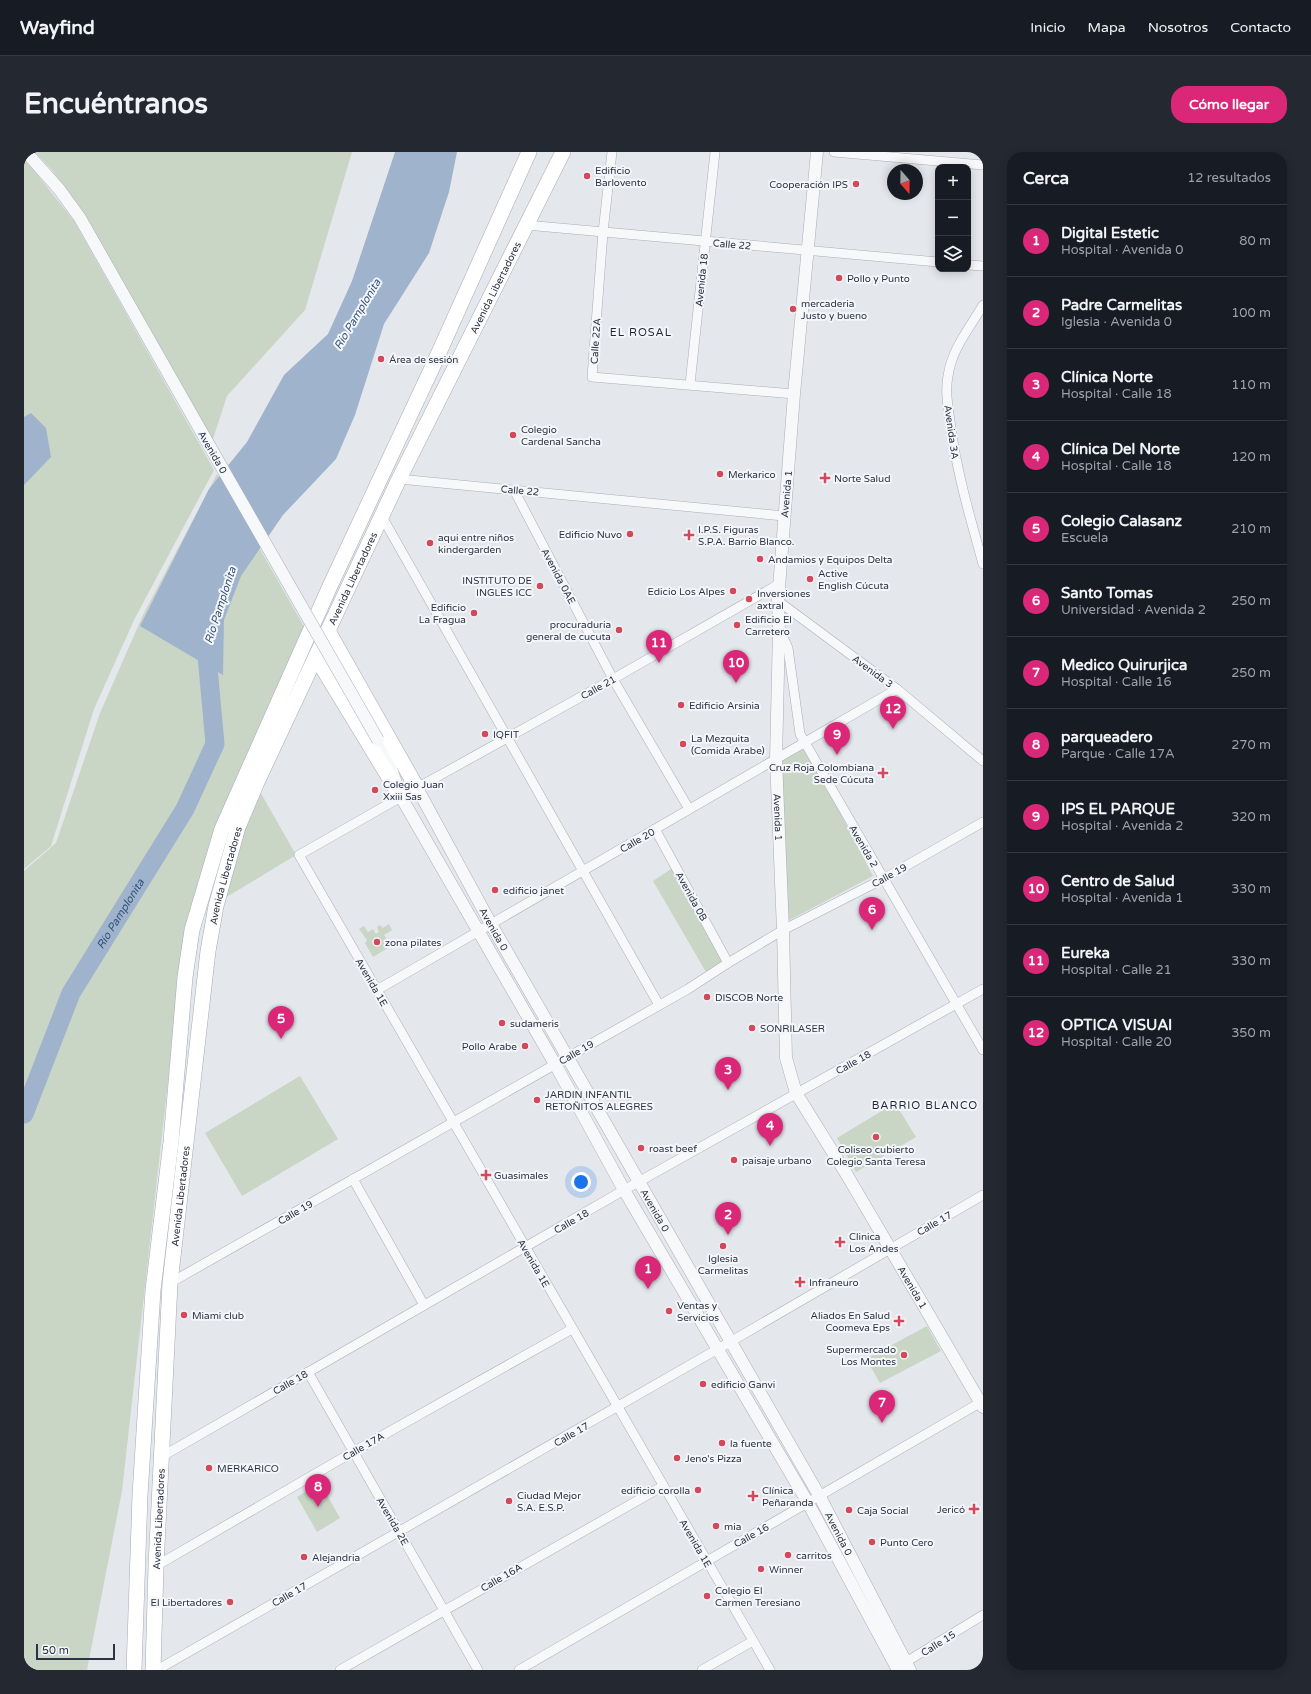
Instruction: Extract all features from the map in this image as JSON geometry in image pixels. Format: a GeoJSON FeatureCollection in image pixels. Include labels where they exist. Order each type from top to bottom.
{"type":"FeatureCollection","features":[{"type":"Feature","properties":{"kind":"main road","name":"Avenida Libertadores"},"geometry":{"type":"LineString","coordinates":[[134,1670],[140,1495],[153,1290],[171,1142],[185,976],[192,930],[222,829],[330,586],[432,368],[529,152]]}},
{"type":"Feature","properties":{"kind":"main road","name":"Avenida Libertadores"},"geometry":{"type":"LineString","coordinates":[[153,1670],[156,1566],[170,1283],[206,966],[216,906],[238,827],[257,782],[399,479],[563,152]]}},
{"type":"Feature","properties":{"kind":"main road"},"geometry":{"type":"LineString","coordinates":[[328,631],[416,788]]}},
{"type":"Feature","properties":{"kind":"main road"},"geometry":{"type":"LineString","coordinates":[[316,657],[401,797]]}},
{"type":"Feature","properties":{"kind":"street","name":"Avenida 0"},"geometry":{"type":"LineString","coordinates":[[26,152],[59,189],[80,218],[378,740],[388,760],[401,797],[555,1064],[624,1190],[808,1503],[900,1668]]}},
{"type":"Feature","properties":{"kind":"street","name":"Calle 22A"},"geometry":{"type":"LineString","coordinates":[[612,152],[603,232],[592,377],[690,384],[794,394]]}},
{"type":"Feature","properties":{"kind":"street","name":"Avenida 18"},"geometry":{"type":"LineString","coordinates":[[690,384],[715,152]]}},
{"type":"Feature","properties":{"kind":"street","name":"Avenida 1"},"geometry":{"type":"LineString","coordinates":[[817,152],[794,394],[778,601],[779,630],[776,759],[784,930],[786,1058],[796,1093],[847,1175],[890,1250],[982,1403]]}},
{"type":"Feature","properties":{"kind":"street"},"geometry":{"type":"LineString","coordinates":[[834,152],[983,164]]}},
{"type":"Feature","properties":{"kind":"street","name":"Calle 22"},"geometry":{"type":"LineString","coordinates":[[526,225],[935,262]]}},
{"type":"Feature","properties":{"kind":"street"},"geometry":{"type":"LineString","coordinates":[[971,265],[983,266]]}},
{"type":"Feature","properties":{"kind":"street","name":"Avenida 3A"},"geometry":{"type":"LineString","coordinates":[[983,305],[964,334],[951,362],[947,386],[953,448],[964,498],[983,564]]}},
{"type":"Feature","properties":{"kind":"street","name":"Calle 22"},"geometry":{"type":"LineString","coordinates":[[399,479],[784,516]]}},
{"type":"Feature","properties":{"kind":"street","name":"Avenida 0AE"},"geometry":{"type":"LineString","coordinates":[[514,490],[613,679],[689,809]]}},
{"type":"Feature","properties":{"kind":"street"},"geometry":{"type":"LineString","coordinates":[[382,515],[659,1006]]}},
{"type":"Feature","properties":{"kind":"street","name":"Calle 21"},"geometry":{"type":"LineString","coordinates":[[416,788],[613,679],[779,584]]}},
{"type":"Feature","properties":{"kind":"street","name":"Avenida 3"},"geometry":{"type":"LineString","coordinates":[[778,601],[897,689],[983,760]]}},
{"type":"Feature","properties":{"kind":"street","name":"Avenida 2"},"geometry":{"type":"LineString","coordinates":[[779,630],[788,648],[800,734],[804,743],[983,1050]]}},
{"type":"Feature","properties":{"kind":"street","name":"Calle 20"},"geometry":{"type":"LineString","coordinates":[[377,990],[897,689]]}},
{"type":"Feature","properties":{"kind":"street","name":"Avenida 0"},"geometry":{"type":"LineString","coordinates":[[388,760],[416,788],[491,924],[820,1497],[900,1668]]}},
{"type":"Feature","properties":{"kind":"street","name":"Avenida 1E"},"geometry":{"type":"LineString","coordinates":[[401,797],[299,855],[770,1670]]}},
{"type":"Feature","properties":{"kind":"street","name":"Calle 19"},"geometry":{"type":"LineString","coordinates":[[170,1283],[659,1006],[784,930],[883,879],[983,822]]}},
{"type":"Feature","properties":{"kind":"street","name":"Avenida 0B"},"geometry":{"type":"LineString","coordinates":[[655,829],[728,963]]}},
{"type":"Feature","properties":{"kind":"street","name":"Calle 18"},"geometry":{"type":"LineString","coordinates":[[161,1457],[624,1190],[983,989]]}},
{"type":"Feature","properties":{"kind":"street"},"geometry":{"type":"LineString","coordinates":[[352,1179],[424,1305]]}},
{"type":"Feature","properties":{"kind":"street","name":"Calle 17"},"geometry":{"type":"LineString","coordinates":[[157,1670],[618,1407],[983,1195]]}},
{"type":"Feature","properties":{"kind":"street","name":"Calle 17A"},"geometry":{"type":"LineString","coordinates":[[156,1566],[353,1452],[572,1329]]}},
{"type":"Feature","properties":{"kind":"street","name":"Avenida 2E"},"geometry":{"type":"LineString","coordinates":[[308,1372],[478,1670]]}},
{"type":"Feature","properties":{"kind":"street","name":"Calle 16"},"geometry":{"type":"LineString","coordinates":[[519,1670],[706,1560],[820,1497],[982,1403]]}},
{"type":"Feature","properties":{"kind":"street","name":"Calle 16A"},"geometry":{"type":"LineString","coordinates":[[340,1670],[663,1486]]}},
{"type":"Feature","properties":{"kind":"street","name":"Calle 15"},"geometry":{"type":"LineString","coordinates":[[900,1668],[983,1615]]}},
{"type":"Feature","properties":{"kind":"street"},"geometry":{"type":"LineString","coordinates":[[702,1670],[753,1641]]}},
{"type":"Feature","properties":{"kind":"green space"},"geometry":{"type":"Polygon","coordinates":[[[35,152],[352,152],[305,310],[227,396],[212,442],[79,207],[52,170],[35,152]]]}},
{"type":"Feature","properties":{"kind":"green space"},"geometry":{"type":"Polygon","coordinates":[[[24,158],[74,221],[214,470],[135,618],[94,709],[51,846],[24,869],[24,158]]]}},
{"type":"Feature","properties":{"kind":"green space"},"geometry":{"type":"Polygon","coordinates":[[[217,474],[306,630],[252,752],[178,993],[122,1491],[87,1670],[24,1670],[24,871],[56,843],[100,713],[143,615],[217,474]]]}},
{"type":"Feature","properties":{"kind":"green space"},"geometry":{"type":"Polygon","coordinates":[[[806,747],[873,876],[786,922],[781,760],[806,747]]]}},
{"type":"Feature","properties":{"kind":"green space"},"geometry":{"type":"Polygon","coordinates":[[[258,788],[296,855],[220,901],[258,788]]]}},
{"type":"Feature","properties":{"kind":"green space"},"geometry":{"type":"Polygon","coordinates":[[[674,867],[726,961],[706,972],[653,881],[674,867]]]}},
{"type":"Feature","properties":{"kind":"green space","name":"zona pilates"},"geometry":{"type":"Polygon","coordinates":[[[389,924],[392,930],[384,935],[391,946],[373,957],[365,943],[367,940],[359,929],[364,926],[368,932],[373,929],[376,934],[379,932],[377,927],[380,925],[383,928],[389,924]]]}},
{"type":"Feature","properties":{"kind":"green space"},"geometry":{"type":"Polygon","coordinates":[[[300,1076],[338,1139],[242,1196],[205,1133],[300,1076]]]}},
{"type":"Feature","properties":{"kind":"green space","name":"Coliseo cubierto Colegio Santa Teresa"},"geometry":{"type":"Polygon","coordinates":[[[895,1103],[916,1137],[856,1172],[837,1138],[895,1103]]]}},
{"type":"Feature","properties":{"kind":"green space","name":"Supermercado Los Montes"},"geometry":{"type":"Polygon","coordinates":[[[927,1326],[941,1351],[880,1383],[866,1359],[927,1326]]]}},
{"type":"Feature","properties":{"kind":"green space"},"geometry":{"type":"Polygon","coordinates":[[[320,1483],[340,1518],[317,1532],[297,1497],[320,1483]]]}},
{"type":"Feature","properties":{"kind":"water"},"geometry":{"type":"Polygon","coordinates":[[[395,152],[457,152],[449,192],[429,253],[384,324],[355,415],[336,459],[283,515],[241,576],[224,620],[223,675],[140,626],[209,489],[247,442],[284,375],[328,334],[352,281],[395,152]]]}},
{"type":"Feature","properties":{"kind":"water"},"geometry":{"type":"Polygon","coordinates":[[[31,413],[46,428],[51,457],[24,485],[24,417],[31,413]]]}},
{"type":"Feature","properties":{"kind":"waterway","name":"Río Pamplonita"},"geometry":{"type":"LineString","coordinates":[[24,1114],[71,993],[185,809],[215,744],[206,645],[207,641]]}},
{"type":"Feature","properties":{"kind":"place","name":"Edificio Barlovento"},"geometry":{"type":"Point","coordinates":[587,176]}},
{"type":"Feature","properties":{"kind":"place","name":"Cooperación IPS"},"geometry":{"type":"Point","coordinates":[856,184]}},
{"type":"Feature","properties":{"kind":"place","name":"Pollo y Punto"},"geometry":{"type":"Point","coordinates":[839,278]}},
{"type":"Feature","properties":{"kind":"place","name":"mercaderia Justo y bueno"},"geometry":{"type":"Point","coordinates":[793,309]}},
{"type":"Feature","properties":{"kind":"place","name":"Área de sesión"},"geometry":{"type":"Point","coordinates":[381,359]}},
{"type":"Feature","properties":{"kind":"place","name":"Colegio Cardenal Sancha"},"geometry":{"type":"Point","coordinates":[513,435]}},
{"type":"Feature","properties":{"kind":"place","name":"Merkarico"},"geometry":{"type":"Point","coordinates":[720,474]}},
{"type":"Feature","properties":{"kind":"place","name":"Norte Salud"},"geometry":{"type":"Point","coordinates":[825,478]}},
{"type":"Feature","properties":{"kind":"place","name":"Edificio Nuvo"},"geometry":{"type":"Point","coordinates":[630,534]}},
{"type":"Feature","properties":{"kind":"place","name":"I.P.S. Figuras S.P.A. Barrio Blanco."},"geometry":{"type":"Point","coordinates":[689,535]}},
{"type":"Feature","properties":{"kind":"place","name":"aqui entre niños kindergarden"},"geometry":{"type":"Point","coordinates":[430,543]}},
{"type":"Feature","properties":{"kind":"place","name":"Andamios y Equipos Delta"},"geometry":{"type":"Point","coordinates":[760,559]}},
{"type":"Feature","properties":{"kind":"place","name":"Active English Cúcuta"},"geometry":{"type":"Point","coordinates":[810,579]}},
{"type":"Feature","properties":{"kind":"place","name":"INSTITUTO DE INGLES ICC"},"geometry":{"type":"Point","coordinates":[540,586]}},
{"type":"Feature","properties":{"kind":"place","name":"Edicio Los Alpes"},"geometry":{"type":"Point","coordinates":[733,591]}},
{"type":"Feature","properties":{"kind":"place","name":"Inversiones axtral"},"geometry":{"type":"Point","coordinates":[749,599]}},
{"type":"Feature","properties":{"kind":"place","name":"Edificio La Fragua"},"geometry":{"type":"Point","coordinates":[474,613]}},
{"type":"Feature","properties":{"kind":"place","name":"Edificio El Carretero"},"geometry":{"type":"Point","coordinates":[737,625]}},
{"type":"Feature","properties":{"kind":"place","name":"procuraduria general de cucuta"},"geometry":{"type":"Point","coordinates":[619,630]}},
{"type":"Feature","properties":{"kind":"place","name":"Eureka"},"geometry":{"type":"Point","coordinates":[659,663]}},
{"type":"Feature","properties":{"kind":"place","name":"Centro de Salud"},"geometry":{"type":"Point","coordinates":[736,683]}},
{"type":"Feature","properties":{"kind":"place","name":"Edificio Arsinia"},"geometry":{"type":"Point","coordinates":[681,705]}},
{"type":"Feature","properties":{"kind":"place","name":"OPTICA VISUAl"},"geometry":{"type":"Point","coordinates":[893,729]}},
{"type":"Feature","properties":{"kind":"place","name":"IQFIT"},"geometry":{"type":"Point","coordinates":[485,734]}},
{"type":"Feature","properties":{"kind":"place","name":"La Mezquita (Comida Arabe)"},"geometry":{"type":"Point","coordinates":[683,744]}},
{"type":"Feature","properties":{"kind":"place","name":"IPS EL PARQUE"},"geometry":{"type":"Point","coordinates":[837,755]}},
{"type":"Feature","properties":{"kind":"place","name":"Cruz Roja Colombiana Sede Cúcuta"},"geometry":{"type":"Point","coordinates":[883,773]}},
{"type":"Feature","properties":{"kind":"place","name":"Colegio Juan Xxiii Sas"},"geometry":{"type":"Point","coordinates":[375,790]}},
{"type":"Feature","properties":{"kind":"place","name":"edificio janet"},"geometry":{"type":"Point","coordinates":[495,890]}},
{"type":"Feature","properties":{"kind":"place","name":"Santo Tomas"},"geometry":{"type":"Point","coordinates":[872,930]}},
{"type":"Feature","properties":{"kind":"place","name":"zona pilates"},"geometry":{"type":"Point","coordinates":[377,942]}},
{"type":"Feature","properties":{"kind":"place","name":"DISCOB Norte"},"geometry":{"type":"Point","coordinates":[707,997]}},
{"type":"Feature","properties":{"kind":"place","name":"sudameris"},"geometry":{"type":"Point","coordinates":[502,1023]}},
{"type":"Feature","properties":{"kind":"place","name":"SONRILASER"},"geometry":{"type":"Point","coordinates":[752,1028]}},
{"type":"Feature","properties":{"kind":"place","name":"Colegio Calasanz"},"geometry":{"type":"Point","coordinates":[281,1039]}},
{"type":"Feature","properties":{"kind":"place","name":"Pollo Arabe"},"geometry":{"type":"Point","coordinates":[525,1046]}},
{"type":"Feature","properties":{"kind":"place","name":"Clínica Norte"},"geometry":{"type":"Point","coordinates":[728,1090]}},
{"type":"Feature","properties":{"kind":"place","name":"JARDIN INFANTIL RETOÑITOS ALEGRES"},"geometry":{"type":"Point","coordinates":[537,1100]}},
{"type":"Feature","properties":{"kind":"place","name":"Coliseo cubierto Colegio Santa Teresa"},"geometry":{"type":"Point","coordinates":[876,1137]}},
{"type":"Feature","properties":{"kind":"place","name":"Clínica Del Norte"},"geometry":{"type":"Point","coordinates":[770,1146]}},
{"type":"Feature","properties":{"kind":"place","name":"roast beef"},"geometry":{"type":"Point","coordinates":[641,1148]}},
{"type":"Feature","properties":{"kind":"place","name":"paisaje urbano"},"geometry":{"type":"Point","coordinates":[734,1160]}},
{"type":"Feature","properties":{"kind":"place","name":"Guasimales"},"geometry":{"type":"Point","coordinates":[486,1175]}},
{"type":"Feature","properties":{"kind":"place","name":"Padre Carmelitas"},"geometry":{"type":"Point","coordinates":[728,1235]}},
{"type":"Feature","properties":{"kind":"place","name":"Clinica Los Andes"},"geometry":{"type":"Point","coordinates":[840,1242]}},
{"type":"Feature","properties":{"kind":"place","name":"Iglesia Carmelitas"},"geometry":{"type":"Point","coordinates":[723,1246]}},
{"type":"Feature","properties":{"kind":"place","name":"Infraneuro"},"geometry":{"type":"Point","coordinates":[800,1282]}},
{"type":"Feature","properties":{"kind":"place","name":"Digital Estetic"},"geometry":{"type":"Point","coordinates":[648,1289]}},
{"type":"Feature","properties":{"kind":"place","name":"Ventas y Servicios"},"geometry":{"type":"Point","coordinates":[669,1311]}},
{"type":"Feature","properties":{"kind":"place","name":"Miami club"},"geometry":{"type":"Point","coordinates":[184,1315]}},
{"type":"Feature","properties":{"kind":"place","name":"Aliados En Salud Coomeva Eps"},"geometry":{"type":"Point","coordinates":[899,1321]}},
{"type":"Feature","properties":{"kind":"place","name":"Supermercado Los Montes"},"geometry":{"type":"Point","coordinates":[904,1355]}},
{"type":"Feature","properties":{"kind":"place","name":"edificio Ganvi"},"geometry":{"type":"Point","coordinates":[703,1384]}},
{"type":"Feature","properties":{"kind":"place","name":"Medico Quirurjica"},"geometry":{"type":"Point","coordinates":[882,1423]}},
{"type":"Feature","properties":{"kind":"place","name":"la fuente"},"geometry":{"type":"Point","coordinates":[722,1443]}},
{"type":"Feature","properties":{"kind":"place","name":"Jeno's Pizza"},"geometry":{"type":"Point","coordinates":[677,1458]}},
{"type":"Feature","properties":{"kind":"place","name":"MERKARICO"},"geometry":{"type":"Point","coordinates":[209,1468]}},
{"type":"Feature","properties":{"kind":"place","name":"edificio corolla"},"geometry":{"type":"Point","coordinates":[698,1490]}},
{"type":"Feature","properties":{"kind":"place","name":"Clínica Peñaranda"},"geometry":{"type":"Point","coordinates":[753,1496]}},
{"type":"Feature","properties":{"kind":"place","name":"Ciudad Mejor S.A. E.S.P."},"geometry":{"type":"Point","coordinates":[509,1501]}},
{"type":"Feature","properties":{"kind":"place","name":"parqueadero"},"geometry":{"type":"Point","coordinates":[318,1507]}},
{"type":"Feature","properties":{"kind":"place","name":"Jericó"},"geometry":{"type":"Point","coordinates":[974,1509]}},
{"type":"Feature","properties":{"kind":"place","name":"Caja Social"},"geometry":{"type":"Point","coordinates":[849,1510]}},
{"type":"Feature","properties":{"kind":"place","name":"mia"},"geometry":{"type":"Point","coordinates":[716,1526]}},
{"type":"Feature","properties":{"kind":"place","name":"Punto Cero"},"geometry":{"type":"Point","coordinates":[872,1542]}},
{"type":"Feature","properties":{"kind":"place","name":"carritos"},"geometry":{"type":"Point","coordinates":[788,1555]}},
{"type":"Feature","properties":{"kind":"place","name":"Alejandria"},"geometry":{"type":"Point","coordinates":[304,1557]}},
{"type":"Feature","properties":{"kind":"place","name":"Winner"},"geometry":{"type":"Point","coordinates":[761,1569]}},
{"type":"Feature","properties":{"kind":"place","name":"Colegio El Carmen Teresiano"},"geometry":{"type":"Point","coordinates":[707,1596]}},
{"type":"Feature","properties":{"kind":"place","name":"El Libertadores"},"geometry":{"type":"Point","coordinates":[230,1602]}},
{"type":"Feature","properties":{"kind":"district","name":"EL ROSAL"},"geometry":{"type":"Point","coordinates":[641,332]}},
{"type":"Feature","properties":{"kind":"district","name":"BARRIO BLANCO"},"geometry":{"type":"Point","coordinates":[925,1105]}}]}
